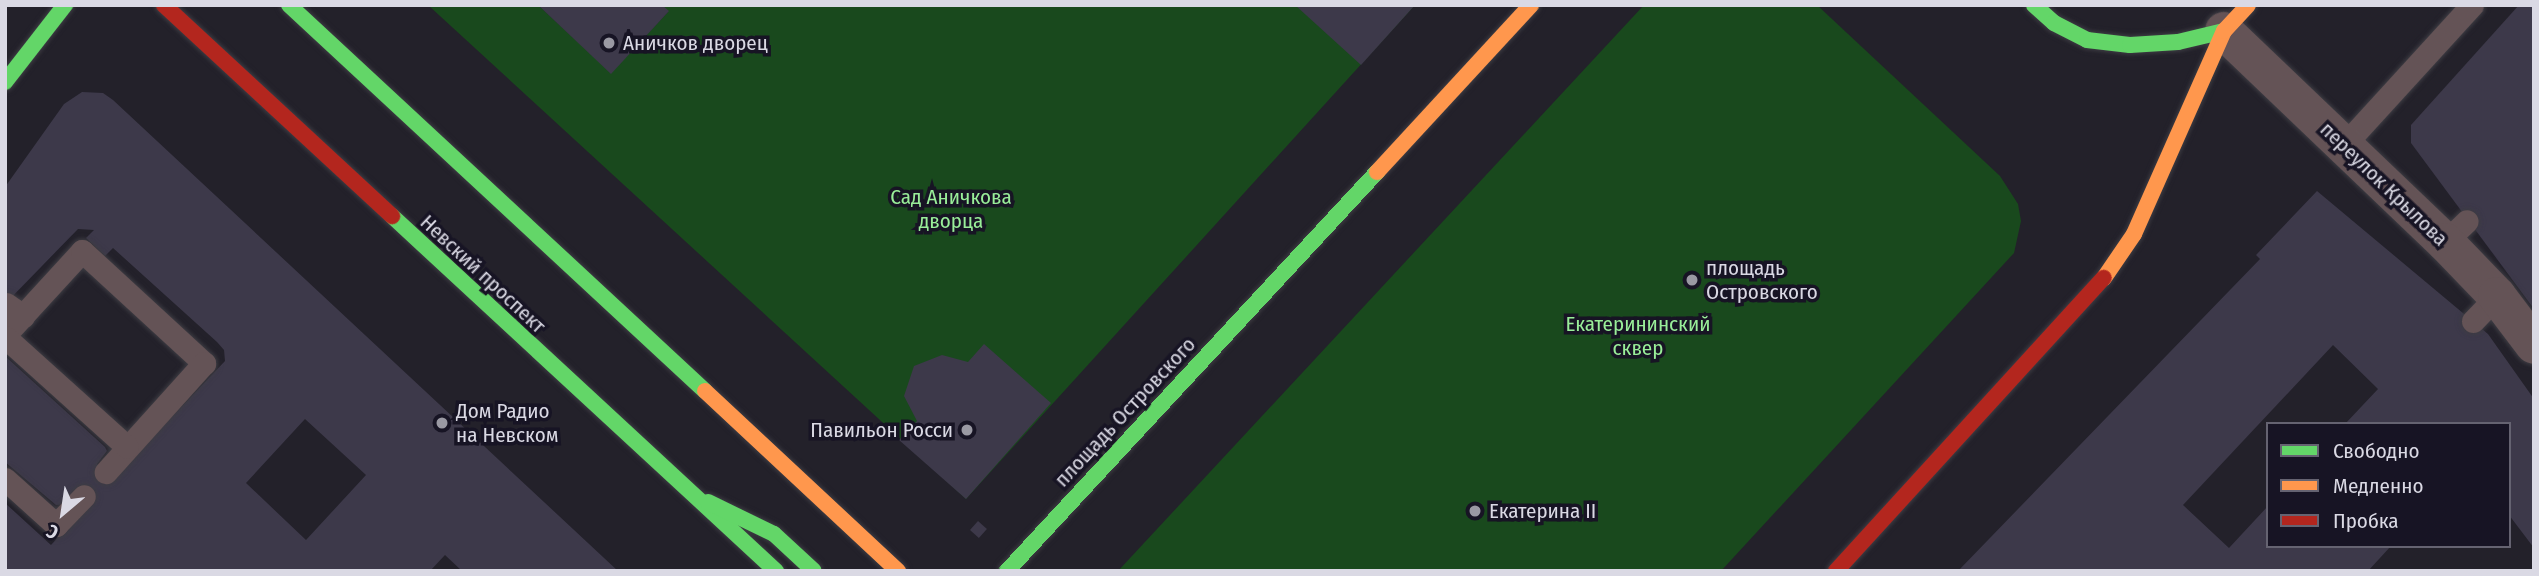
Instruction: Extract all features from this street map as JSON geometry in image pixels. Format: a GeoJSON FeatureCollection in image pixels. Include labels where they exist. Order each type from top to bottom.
{"type":"FeatureCollection","features":[{"type":"Feature","properties":{"kind":"street"},"geometry":{"type":"LineString","coordinates":[[5,82],[65,5]]}},
{"type":"Feature","properties":{"kind":"street","name":"Невский проспект"},"geometry":{"type":"LineString","coordinates":[[164,5],[776,571]]}},
{"type":"Feature","properties":{"kind":"street"},"geometry":{"type":"LineString","coordinates":[[289,5],[898,571]]}},
{"type":"Feature","properties":{"kind":"street","name":"площадь Островского"},"geometry":{"type":"LineString","coordinates":[[1007,571],[1531,5]]}},
{"type":"Feature","properties":{"kind":"street"},"geometry":{"type":"LineString","coordinates":[[2034,5],[2054,23],[2087,40],[2130,45],[2178,42],[2236,18]]}},
{"type":"Feature","properties":{"kind":"street"},"geometry":{"type":"LineString","coordinates":[[1836,571],[2115,266],[2134,234],[2236,18]]}},
{"type":"Feature","properties":{"kind":"street","name":"переулок Крылова"},"geometry":{"type":"LineString","coordinates":[[2236,18],[2345,144],[2456,231],[2485,309],[2532,340]]}},
{"type":"Feature","properties":{"kind":"street"},"geometry":{"type":"LineString","coordinates":[[697,496],[774,534],[814,571]]}},
{"type":"Feature","properties":{"kind":"lane"},"geometry":{"type":"LineString","coordinates":[[2345,144],[2472,5]]}},
{"type":"Feature","properties":{"kind":"lane"},"geometry":{"type":"LineString","coordinates":[[106,472],[204,363],[82,251],[14,310],[5,336],[127,447]]}},
{"type":"Feature","properties":{"kind":"lane"},"geometry":{"type":"LineString","coordinates":[[5,479],[56,525],[84,496]]}},
{"type":"Feature","properties":{"kind":"green space","name":"Сад Аничкова дворца"},"geometry":{"type":"Polygon","coordinates":[[[428,5],[538,5],[611,73],[668,12],[662,5],[1415,5],[966,499],[428,5]]]}},
{"type":"Feature","properties":{"kind":"green space","name":"Екатерининский сквер"},"geometry":{"type":"Polygon","coordinates":[[[1644,5],[1817,5],[2000,176],[2018,204],[2021,221],[2014,253],[1721,571],[1118,571],[1644,5]]]}},
{"type":"Feature","properties":{"kind":"building","name":"Аничков дворец"},"geometry":{"type":"Polygon","coordinates":[[[538,5],[662,5],[669,11],[611,74],[538,5]]]}},
{"type":"Feature","properties":{"kind":"building"},"geometry":{"type":"Polygon","coordinates":[[[1295,5],[1415,5],[1361,65],[1295,5]]]}},
{"type":"Feature","properties":{"kind":"building"},"geometry":{"type":"Polygon","coordinates":[[[2519,5],[2534,5],[2534,309],[2411,143],[2411,125],[2519,5]]]}},
{"type":"Feature","properties":{"kind":"building"},"geometry":{"type":"Polygon","coordinates":[[[82,92],[103,93],[113,100],[618,571],[462,571],[445,555],[430,571],[5,571],[5,503],[51,545],[91,502],[56,505],[5,462],[5,356],[105,447],[107,451],[97,464],[114,478],[225,361],[224,350],[217,342],[113,248],[105,256],[86,238],[94,230],[78,229],[5,304],[5,187],[64,104],[82,92]],[[305,419],[246,483],[306,540],[366,475],[305,419]]]}},
{"type":"Feature","properties":{"kind":"building"},"geometry":{"type":"Polygon","coordinates":[[[2317,191],[2488,334],[2534,399],[2534,548],[2511,518],[2511,422],[2347,422],[2378,389],[2333,345],[2183,505],[2229,548],[2266,508],[2266,548],[2389,548],[2368,571],[1958,571],[2260,259],[2256,255],[2317,191]]]}},
{"type":"Feature","properties":{"kind":"building","name":"Павильон Росси"},"geometry":{"type":"Polygon","coordinates":[[[984,344],[1051,403],[966,499],[899,440],[917,421],[904,396],[914,366],[942,355],[968,362],[984,344]]]}},
{"type":"Feature","properties":{"kind":"building"},"geometry":{"type":"Polygon","coordinates":[[[978,521],[987,529],[979,538],[970,530],[978,521]]]}},
{"type":"Feature","properties":{"kind":"traffic: fast"},"geometry":{"type":"LineString","coordinates":[[5,82],[65,5]]}},
{"type":"Feature","properties":{"kind":"traffic: fast"},"geometry":{"type":"LineString","coordinates":[[289,5],[705,391]]}},
{"type":"Feature","properties":{"kind":"traffic: fast"},"geometry":{"type":"LineString","coordinates":[[2034,5],[2054,23],[2087,40],[2130,45],[2178,42],[2224,31]]}},
{"type":"Feature","properties":{"kind":"traffic: fast"},"geometry":{"type":"LineString","coordinates":[[1007,571],[1377,172]]}},
{"type":"Feature","properties":{"kind":"traffic: fast"},"geometry":{"type":"LineString","coordinates":[[392,216],[776,571]]}},
{"type":"Feature","properties":{"kind":"traffic: fast"},"geometry":{"type":"LineString","coordinates":[[708,502],[774,534],[814,571]]}},
{"type":"Feature","properties":{"kind":"traffic: slow"},"geometry":{"type":"LineString","coordinates":[[1377,172],[1531,5]]}},
{"type":"Feature","properties":{"kind":"traffic: slow"},"geometry":{"type":"LineString","coordinates":[[2104,278],[2134,234],[2224,31],[2248,5]]}},
{"type":"Feature","properties":{"kind":"traffic: slow"},"geometry":{"type":"LineString","coordinates":[[705,391],[898,571]]}},
{"type":"Feature","properties":{"kind":"traffic: jam"},"geometry":{"type":"LineString","coordinates":[[164,5],[392,216]]}},
{"type":"Feature","properties":{"kind":"traffic: jam"},"geometry":{"type":"LineString","coordinates":[[1836,571],[2104,278]]}},
{"type":"Feature","properties":{"kind":"place","name":"Аничков дворец"},"geometry":{"type":"Point","coordinates":[609,43]}},
{"type":"Feature","properties":{"kind":"place","name":"площадь Островского"},"geometry":{"type":"Point","coordinates":[1692,280]}},
{"type":"Feature","properties":{"kind":"place","name":"Дом Радио на Невском"},"geometry":{"type":"Point","coordinates":[442,423]}},
{"type":"Feature","properties":{"kind":"place","name":"Павильон Росси"},"geometry":{"type":"Point","coordinates":[967,430]}},
{"type":"Feature","properties":{"kind":"place","name":"Екатерина II"},"geometry":{"type":"Point","coordinates":[1475,511]}}]}
